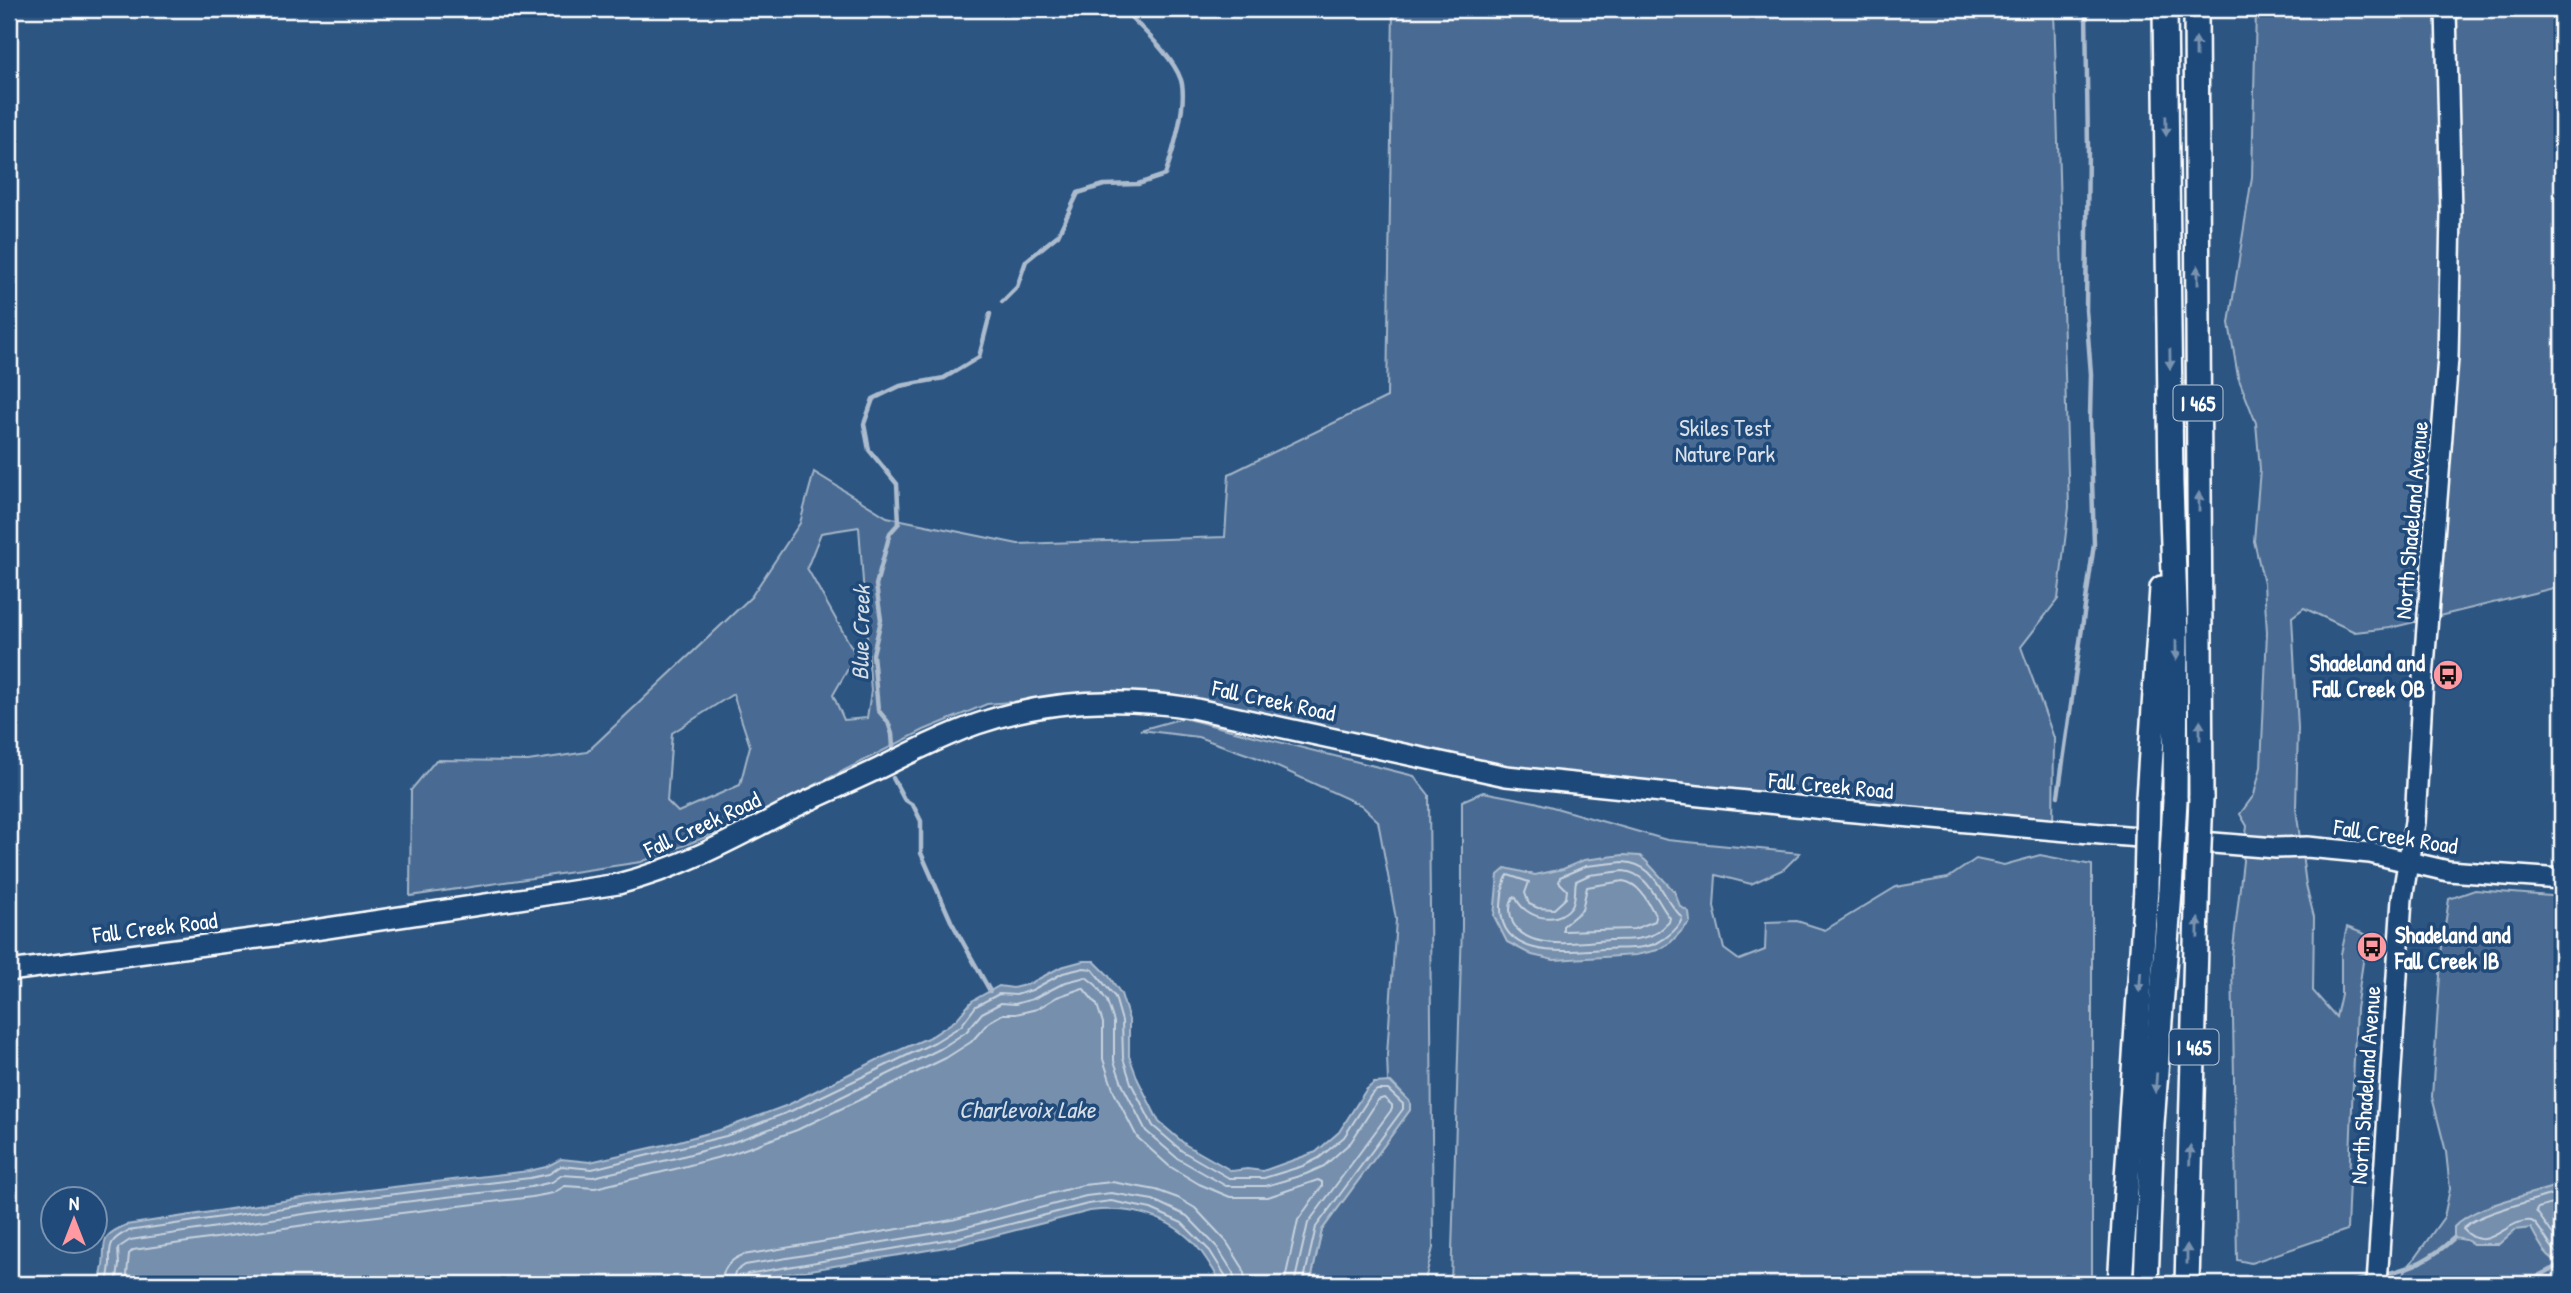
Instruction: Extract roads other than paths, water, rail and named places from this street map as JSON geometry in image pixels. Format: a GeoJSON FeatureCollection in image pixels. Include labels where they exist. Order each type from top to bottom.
{"type":"FeatureCollection","features":[{"type":"Feature","properties":{"kind":"highway","name":"I 465"},"geometry":{"type":"LineString","coordinates":[[2146,1284],[2135,1231],[2170,892],[2175,800],[2176,635],[2171,484],[2165,9]]}},
{"type":"Feature","properties":{"kind":"highway","name":"I 465"},"geometry":{"type":"LineString","coordinates":[[2187,1284],[2201,798],[2196,9]]}},
{"type":"Feature","properties":{"kind":"highway"},"geometry":{"type":"LineString","coordinates":[[2133,1284],[2135,1231],[2128,1146],[2146,889],[2148,798],[2171,484]]}},
{"type":"Feature","properties":{"kind":"highway"},"geometry":{"type":"LineString","coordinates":[[2120,1284],[2135,1231]]}},
{"type":"Feature","properties":{"kind":"main road","name":"North Shadeland Avenue"},"geometry":{"type":"LineString","coordinates":[[2377,1284],[2401,912],[2415,822],[2449,337],[2451,213],[2446,9]]}},
{"type":"Feature","properties":{"kind":"main road","name":"Fall Creek Road"},"geometry":{"type":"LineString","coordinates":[[9,971],[281,935],[618,884],[670,868],[706,852],[811,799],[959,731],[1022,712],[1094,702],[1144,702],[1192,708],[1458,766],[1534,779],[2101,834],[2370,853],[2448,871],[2562,879]]}},
{"type":"Feature","properties":{"kind":"water"},"geometry":{"type":"Polygon","coordinates":[[[1623,855],[1640,856],[1646,861],[1674,891],[1680,906],[1689,912],[1690,922],[1671,942],[1658,950],[1636,955],[1554,960],[1532,955],[1507,942],[1494,916],[1498,875],[1506,868],[1535,875],[1563,869],[1584,860],[1623,855]]]}},
{"type":"Feature","properties":{"kind":"water","name":"Charlevoix Lake"},"geometry":{"type":"Polygon","coordinates":[[[1094,961],[1108,975],[1121,994],[1129,1020],[1129,1056],[1159,1122],[1186,1145],[1232,1171],[1263,1171],[1316,1152],[1339,1132],[1366,1090],[1374,1083],[1390,1082],[1410,1102],[1410,1110],[1322,1230],[1310,1284],[1220,1284],[1215,1272],[1196,1246],[1171,1225],[1140,1213],[1107,1210],[1090,1211],[958,1245],[728,1284],[100,1284],[104,1254],[108,1254],[108,1236],[126,1225],[309,1197],[529,1171],[546,1167],[561,1159],[590,1162],[723,1129],[788,1105],[877,1060],[932,1036],[956,1020],[972,1001],[999,986],[1013,988],[1029,984],[1061,967],[1094,961]]]}},
{"type":"Feature","properties":{"kind":"water"},"geometry":{"type":"Polygon","coordinates":[[[2562,1184],[2562,1264],[2547,1254],[2531,1228],[2515,1230],[2499,1244],[2473,1244],[2454,1238],[2454,1227],[2475,1212],[2562,1184]]]}},
{"type":"Feature","properties":{"kind":"waterway","name":"Blue Creek"},"geometry":{"type":"LineString","coordinates":[[1002,302],[1017,287],[1026,261],[1058,235],[1078,193],[1104,185],[1138,184],[1165,175],[1181,114],[1181,80],[1164,52],[1123,9]]}},
{"type":"Feature","properties":{"kind":"waterway"},"geometry":{"type":"LineString","coordinates":[[2058,796],[2094,544],[2091,374],[2086,310],[2086,9]]}},
{"type":"Feature","properties":{"kind":"waterway","name":"Blue Creek"},"geometry":{"type":"LineString","coordinates":[[893,747],[888,722],[878,710],[873,654],[881,620],[876,585],[890,533],[899,523],[897,484],[869,450],[864,424],[873,399],[900,386],[944,378],[979,357],[990,314]]}},
{"type":"Feature","properties":{"kind":"waterway","name":"Blue Creek"},"geometry":{"type":"LineString","coordinates":[[893,778],[904,799],[913,805],[921,821],[921,853],[951,921],[990,991]]}},
{"type":"Feature","properties":{"kind":"waterway"},"geometry":{"type":"LineString","coordinates":[[2382,1275],[2421,1262],[2454,1238]]}},
{"type":"Feature","properties":{"kind":"waterway"},"geometry":{"type":"LineString","coordinates":[[2533,1284],[2540,1275],[2562,1264]]}},
{"type":"Feature","properties":{"kind":"waterway"},"geometry":{"type":"LineString","coordinates":[[2343,1284],[2373,1277]]}},
{"type":"Feature","properties":{"kind":"place","name":"Shadeland and Fall Creek OB"},"geometry":{"type":"Point","coordinates":[2448,675]}},
{"type":"Feature","properties":{"kind":"place","name":"Shadeland and Fall Creek IB"},"geometry":{"type":"Point","coordinates":[2372,947]}},
{"type":"Feature","properties":{"kind":"park label","name":"Skiles Test Nature Park"},"geometry":{"type":"Point","coordinates":[1725,440]}}]}
